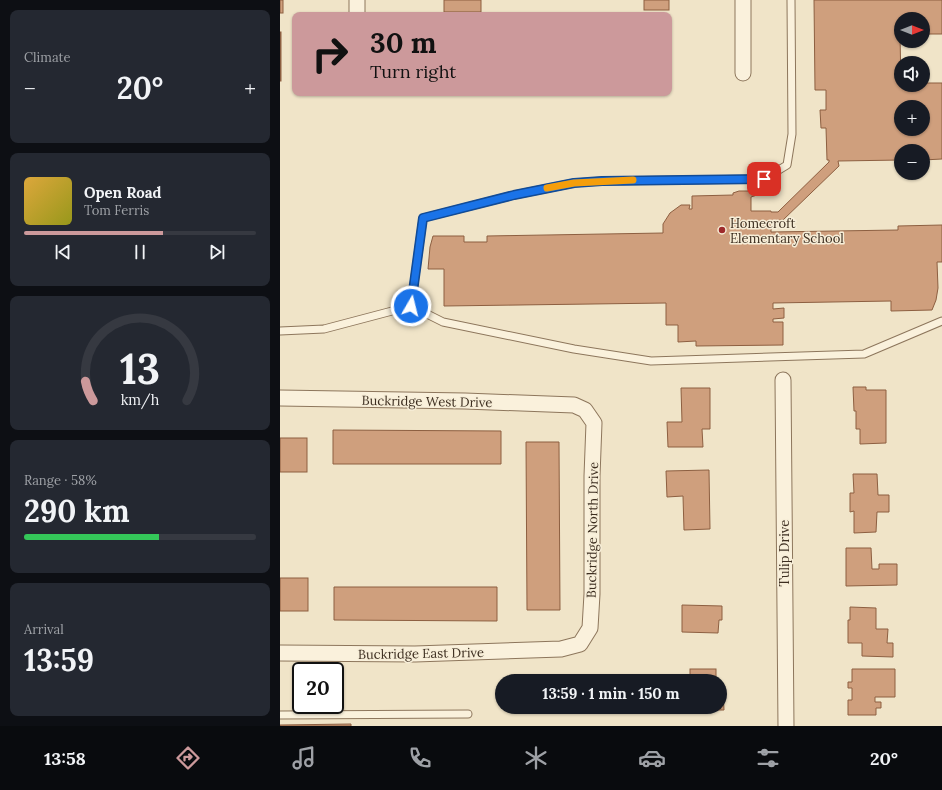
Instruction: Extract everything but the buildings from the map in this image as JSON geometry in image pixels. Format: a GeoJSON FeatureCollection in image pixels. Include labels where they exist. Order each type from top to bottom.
{"type":"FeatureCollection","features":[{"type":"Feature","properties":{"kind":"street"},"geometry":{"type":"LineString","coordinates":[[357,0],[357,12]]}},
{"type":"Feature","properties":{"kind":"street"},"geometry":{"type":"LineString","coordinates":[[743,0],[743,73]]}},
{"type":"Feature","properties":{"kind":"street","name":"Tulip Drive"},"geometry":{"type":"LineString","coordinates":[[783,380],[786,726]]}},
{"type":"Feature","properties":{"kind":"street","name":"Buckridge West Drive"},"geometry":{"type":"LineString","coordinates":[[280,398],[574,405]]}},
{"type":"Feature","properties":{"kind":"street","name":"Buckridge North Drive"},"geometry":{"type":"LineString","coordinates":[[561,649],[580,644],[590,628],[592,594],[592,476],[594,423],[585,410],[574,405]]}},
{"type":"Feature","properties":{"kind":"street","name":"Buckridge East Drive"},"geometry":{"type":"LineString","coordinates":[[280,654],[415,654],[561,649]]}},
{"type":"Feature","properties":{"kind":"lane"},"geometry":{"type":"LineString","coordinates":[[411,306],[423,218],[514,195],[574,183],[602,181],[764,179],[787,165],[792,134],[791,0]]}},
{"type":"Feature","properties":{"kind":"lane"},"geometry":{"type":"LineString","coordinates":[[280,331],[324,329],[411,306],[444,322],[574,349],[651,361],[864,354],[942,321]]}},
{"type":"Feature","properties":{"kind":"lane"},"geometry":{"type":"LineString","coordinates":[[280,715],[468,714]]}},
{"type":"Feature","properties":{"kind":"slow traffic"},"geometry":{"type":"LineString","coordinates":[[547,188],[574,183],[633,180]]}},
{"type":"Feature","properties":{"kind":"place","name":"Homecroft Elementary School"},"geometry":{"type":"Point","coordinates":[722,230]}},
{"type":"Feature","properties":{"kind":"route"},"geometry":{"type":"LineString","coordinates":[[411,306],[423,218],[514,195],[574,183],[602,181],[764,179]]}}]}
